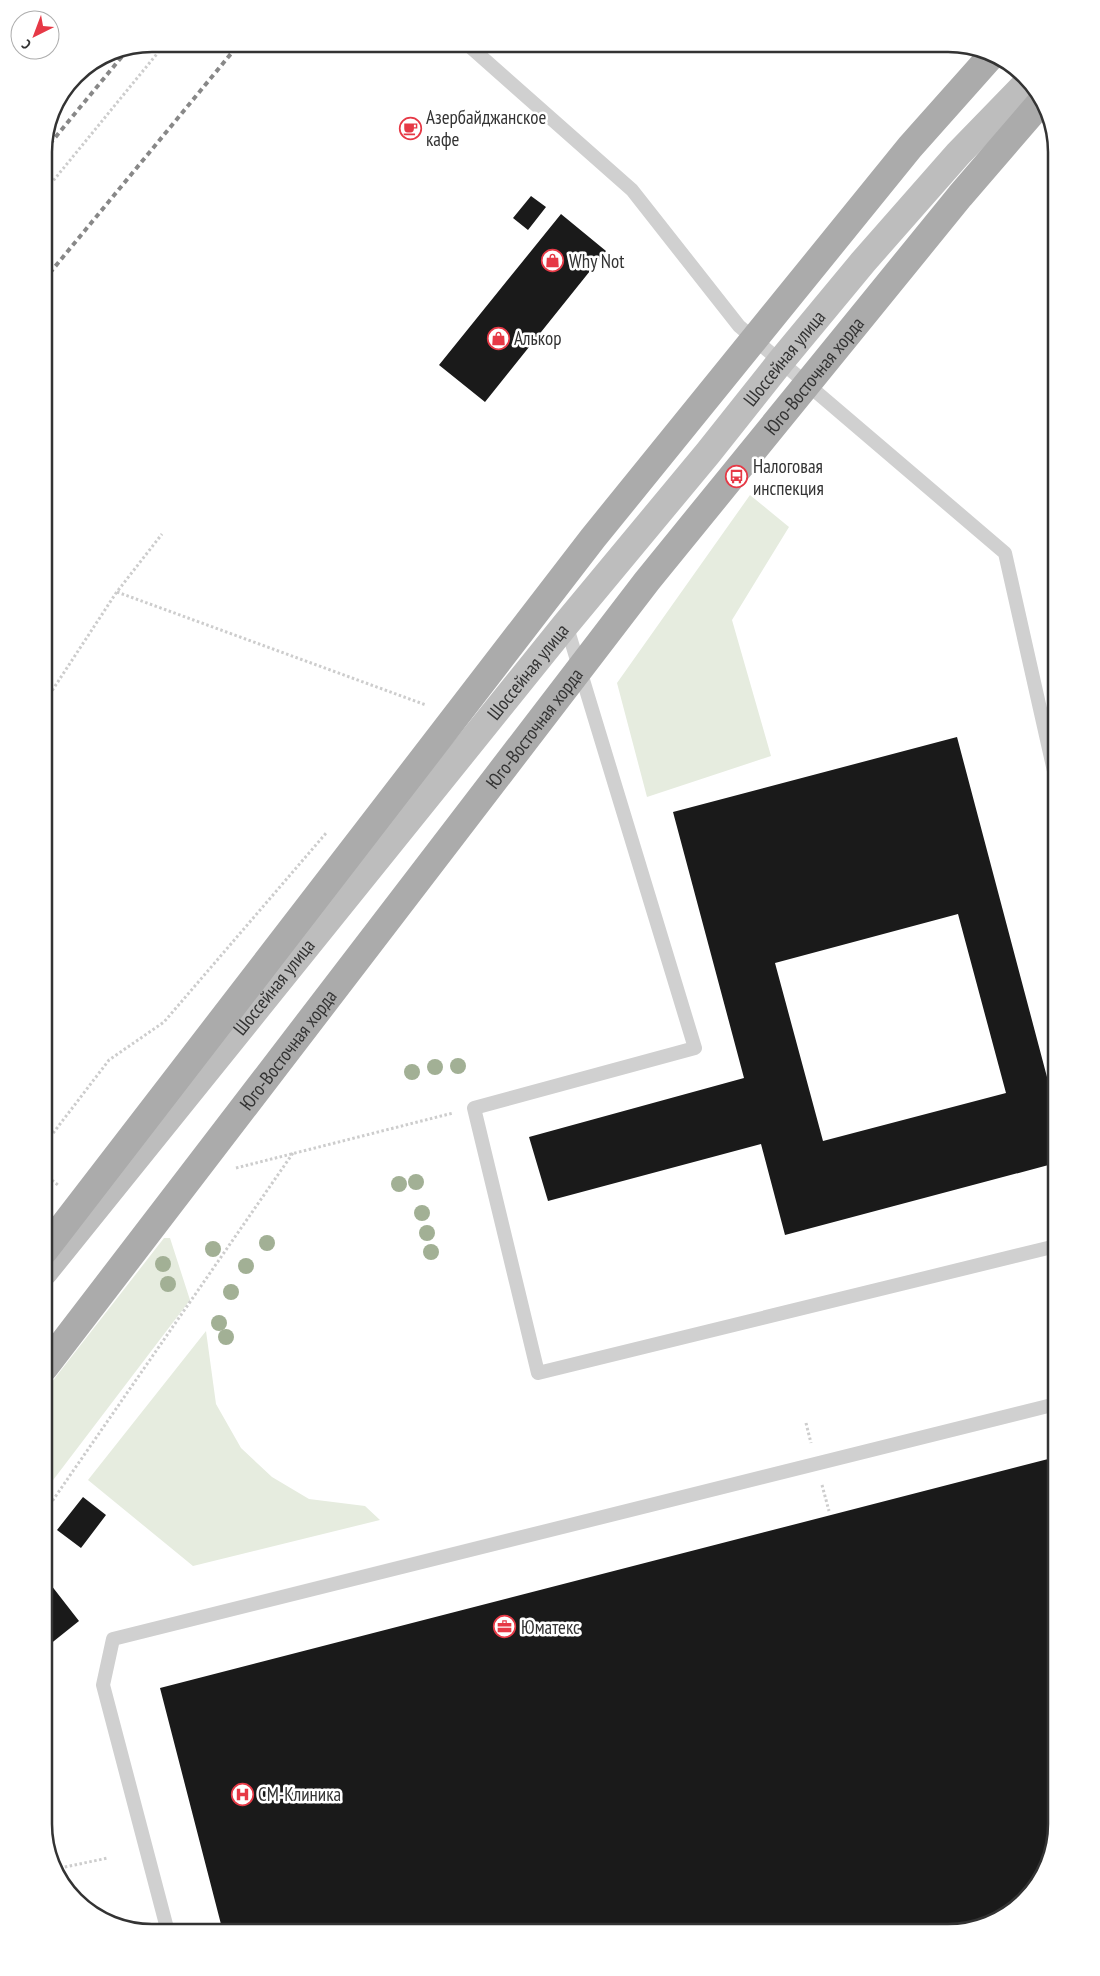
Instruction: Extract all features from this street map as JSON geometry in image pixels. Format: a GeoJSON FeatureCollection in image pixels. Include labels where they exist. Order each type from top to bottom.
{"type":"FeatureCollection","features":[{"type":"Feature","properties":{"kind":"main road"},"geometry":{"type":"LineString","coordinates":[[52,1240],[593,538],[910,147],[987,61]]}},
{"type":"Feature","properties":{"kind":"main road","name":"Шоссейная улица"},"geometry":{"type":"LineString","coordinates":[[52,1262],[566,624],[708,453],[781,361],[863,262],[958,154],[1023,87]]}},
{"type":"Feature","properties":{"kind":"main road","name":"Юго-Восточная хорда"},"geometry":{"type":"LineString","coordinates":[[52,1357],[647,581],[960,196],[1037,107]]}},
{"type":"Feature","properties":{"kind":"lane"},"geometry":{"type":"LineString","coordinates":[[477,53],[632,190],[739,326],[1005,553],[1048,744]]}},
{"type":"Feature","properties":{"kind":"lane"},"geometry":{"type":"LineString","coordinates":[[566,624],[695,1048],[474,1108],[538,1373],[1048,1248]]}},
{"type":"Feature","properties":{"kind":"lane"},"geometry":{"type":"LineString","coordinates":[[166,1923],[103,1685],[113,1639],[1048,1406]]}},
{"type":"Feature","properties":{"kind":"path"},"geometry":{"type":"LineString","coordinates":[[53,181],[159,53]]}},
{"type":"Feature","properties":{"kind":"path"},"geometry":{"type":"LineString","coordinates":[[53,690],[117,592],[162,534]]}},
{"type":"Feature","properties":{"kind":"path"},"geometry":{"type":"LineString","coordinates":[[117,592],[429,707]]}},
{"type":"Feature","properties":{"kind":"path"},"geometry":{"type":"LineString","coordinates":[[52,1134],[109,1060],[164,1022],[332,826]]}},
{"type":"Feature","properties":{"kind":"path"},"geometry":{"type":"LineString","coordinates":[[232,1169],[474,1108]]}},
{"type":"Feature","properties":{"kind":"path"},"geometry":{"type":"LineString","coordinates":[[52,1501],[294,1153]]}},
{"type":"Feature","properties":{"kind":"path"},"geometry":{"type":"LineString","coordinates":[[63,1867],[108,1858]]}},
{"type":"Feature","properties":{"kind":"shaded area"},"geometry":{"type":"Polygon","coordinates":[[[750,495],[789,527],[732,620],[771,756],[647,797],[617,683],[750,495]]]}},
{"type":"Feature","properties":{"kind":"shaded area"},"geometry":{"type":"Polygon","coordinates":[[[164,1238],[170,1238],[190,1300],[52,1481],[52,1381],[164,1238]]]}},
{"type":"Feature","properties":{"kind":"shaded area"},"geometry":{"type":"Polygon","coordinates":[[[206,1331],[216,1404],[241,1448],[272,1477],[309,1499],[365,1506],[380,1520],[193,1566],[88,1480],[206,1331]]]}},
{"type":"Feature","properties":{"kind":"building"},"geometry":{"type":"Polygon","coordinates":[[[531,196],[546,207],[528,230],[513,218],[531,196]]]}},
{"type":"Feature","properties":{"kind":"building"},"geometry":{"type":"Polygon","coordinates":[[[561,214],[606,251],[485,402],[439,365],[561,214]]]}},
{"type":"Feature","properties":{"kind":"building"},"geometry":{"type":"Polygon","coordinates":[[[957,737],[1048,1081],[1048,1165],[785,1235],[761,1144],[548,1201],[529,1137],[744,1078],[673,812],[957,737]],[[958,914],[775,963],[823,1141],[1006,1093],[958,914]]]}},
{"type":"Feature","properties":{"kind":"building"},"geometry":{"type":"Polygon","coordinates":[[[1048,1459],[1047,1837],[1040,1862],[1023,1890],[1003,1907],[986,1916],[967,1922],[948,1924],[221,1923],[160,1688],[1048,1459]]]}},
{"type":"Feature","properties":{"kind":"building"},"geometry":{"type":"Polygon","coordinates":[[[83,1497],[106,1515],[81,1548],[57,1530],[83,1497]]]}},
{"type":"Feature","properties":{"kind":"building"},"geometry":{"type":"Polygon","coordinates":[[[52,1586],[79,1621],[52,1643],[52,1586]]]}},
{"type":"Feature","properties":{"kind":"railway"},"geometry":{"type":"LineString","coordinates":[[53,269],[232,53]]}},
{"type":"Feature","properties":{"kind":"railway"},"geometry":{"type":"LineString","coordinates":[[53,140],[121,58]]}},
{"type":"Feature","properties":{"kind":"place","name":"Азербайджанское кафе"},"geometry":{"type":"Point","coordinates":[410,128]}},
{"type":"Feature","properties":{"kind":"place","name":"Why Not"},"geometry":{"type":"Point","coordinates":[553,261]}},
{"type":"Feature","properties":{"kind":"place","name":"Алькор"},"geometry":{"type":"Point","coordinates":[498,338]}},
{"type":"Feature","properties":{"kind":"place","name":"Налоговая инспекция"},"geometry":{"type":"Point","coordinates":[737,477]}},
{"type":"Feature","properties":{"kind":"place","name":"Юматекс"},"geometry":{"type":"Point","coordinates":[505,1627]}},
{"type":"Feature","properties":{"kind":"place","name":"СМ-Клиника"},"geometry":{"type":"Point","coordinates":[242,1794]}}]}
